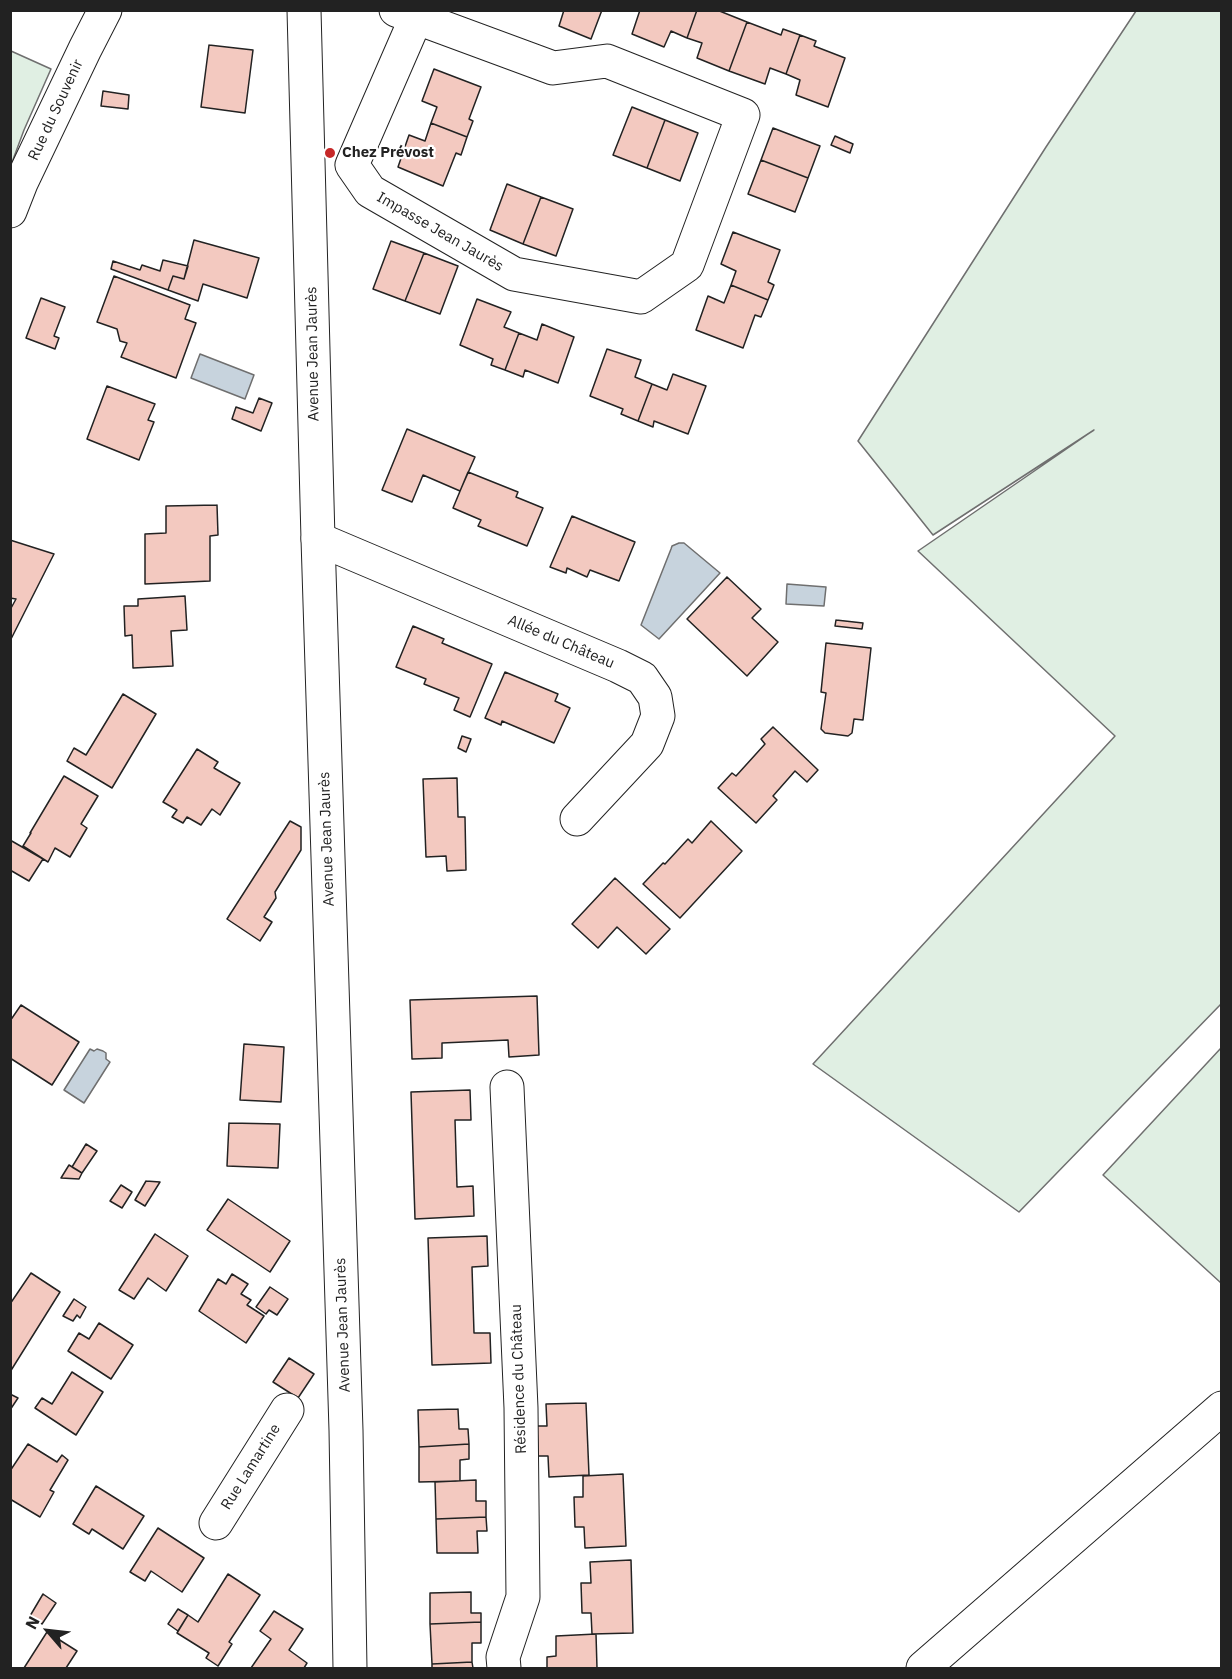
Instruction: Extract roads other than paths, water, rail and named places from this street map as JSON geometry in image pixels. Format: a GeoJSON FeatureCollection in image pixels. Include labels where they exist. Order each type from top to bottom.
{"type":"FeatureCollection","features":[{"type":"Feature","properties":{"kind":"street","name":"Rue du Souvenir"},"geometry":{"type":"LineString","coordinates":[[10,211],[26,172],[105,10]]}},
{"type":"Feature","properties":{"kind":"street","name":"Avenue Jean Jaurès"},"geometry":{"type":"LineString","coordinates":[[304,10],[346,1418],[350,1668]]}},
{"type":"Feature","properties":{"kind":"street","name":"Impasse Jean Jaurès"},"geometry":{"type":"LineString","coordinates":[[406,14],[553,68],[607,62],[743,115],[687,265],[641,297],[514,274],[370,191],[352,165],[406,14]]}},
{"type":"Feature","properties":{"kind":"street","name":"Allée du Château"},"geometry":{"type":"LineString","coordinates":[[318,539],[642,678],[655,697],[658,716],[647,744],[577,819]]}},
{"type":"Feature","properties":{"kind":"street","name":"Résidence du Château"},"geometry":{"type":"LineString","coordinates":[[504,1668],[503,1657],[523,1598],[521,1408],[507,1087]]}},
{"type":"Feature","properties":{"kind":"street"},"geometry":{"type":"LineString","coordinates":[[923,1668],[1221,1408]]}},
{"type":"Feature","properties":{"kind":"street","name":"Rue Lamartine"},"geometry":{"type":"LineString","coordinates":[[216,1523],[287,1410]]}},
{"type":"Feature","properties":{"kind":"place","name":"Chez Prévost"},"geometry":{"type":"Point","coordinates":[330,153]}}]}
